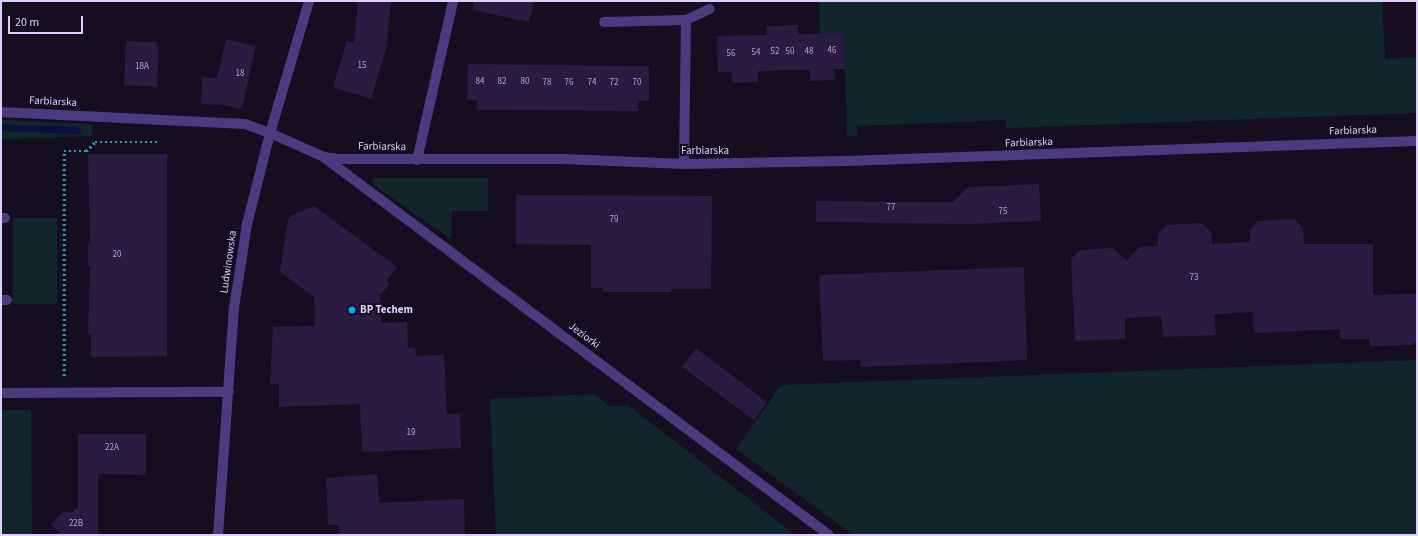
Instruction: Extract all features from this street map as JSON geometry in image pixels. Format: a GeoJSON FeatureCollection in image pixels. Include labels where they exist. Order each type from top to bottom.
{"type":"FeatureCollection","features":[{"type":"Feature","properties":{"kind":"street","name":"Ludwinowska"},"geometry":{"type":"LineString","coordinates":[[218,535],[234,308],[247,224],[270,133],[309,1]]}},
{"type":"Feature","properties":{"kind":"street"},"geometry":{"type":"LineString","coordinates":[[417,160],[453,1]]}},
{"type":"Feature","properties":{"kind":"street"},"geometry":{"type":"LineString","coordinates":[[604,22],[686,20],[710,9]]}},
{"type":"Feature","properties":{"kind":"street"},"geometry":{"type":"LineString","coordinates":[[684,164],[686,20]]}},
{"type":"Feature","properties":{"kind":"street","name":"Farbiarska"},"geometry":{"type":"LineString","coordinates":[[1,112],[245,124],[270,133],[324,157],[417,160],[564,159],[684,164],[846,161],[1417,141]]}},
{"type":"Feature","properties":{"kind":"street","name":"Jeziorki"},"geometry":{"type":"LineString","coordinates":[[324,157],[829,535]]}},
{"type":"Feature","properties":{"kind":"street"},"geometry":{"type":"LineString","coordinates":[[1,393],[229,392]]}},
{"type":"Feature","properties":{"kind":"path"},"geometry":{"type":"LineString","coordinates":[[64,373],[64,150],[86,151],[96,142],[159,142]]}},
{"type":"Feature","properties":{"kind":"green space"},"geometry":{"type":"Polygon","coordinates":[[[819,1],[1382,1],[1385,59],[1417,57],[1417,113],[1006,128],[1006,120],[857,126],[857,136],[847,136],[844,34],[820,34],[819,1]]]}},
{"type":"Feature","properties":{"kind":"green space"},"geometry":{"type":"Polygon","coordinates":[[[1,120],[92,124],[92,136],[1,139],[1,120]]]}},
{"type":"Feature","properties":{"kind":"green space"},"geometry":{"type":"Polygon","coordinates":[[[373,178],[488,178],[488,211],[452,211],[451,239],[378,188],[372,183],[373,178]]]}},
{"type":"Feature","properties":{"kind":"green space"},"geometry":{"type":"Polygon","coordinates":[[[13,218],[57,218],[57,304],[13,304],[13,218]]]}},
{"type":"Feature","properties":{"kind":"green space"},"geometry":{"type":"Polygon","coordinates":[[[1417,360],[1417,535],[853,535],[736,449],[781,385],[1417,360]]]}},
{"type":"Feature","properties":{"kind":"green space"},"geometry":{"type":"Polygon","coordinates":[[[594,394],[610,407],[628,405],[795,535],[496,535],[490,399],[594,394]]]}},
{"type":"Feature","properties":{"kind":"green space"},"geometry":{"type":"Polygon","coordinates":[[[1,410],[31,410],[32,535],[1,535],[1,410]]]}},
{"type":"Feature","properties":{"kind":"building"},"geometry":{"type":"Polygon","coordinates":[[[358,1],[391,1],[386,49],[371,99],[333,87],[347,41],[354,43],[358,1]]]}},
{"type":"Feature","properties":{"kind":"building"},"geometry":{"type":"Polygon","coordinates":[[[474,1],[534,1],[529,22],[473,10],[474,1]]]}},
{"type":"Feature","properties":{"kind":"building"},"geometry":{"type":"Polygon","coordinates":[[[798,25],[798,34],[844,33],[845,69],[834,69],[835,80],[810,81],[810,70],[758,71],[758,82],[732,83],[732,72],[718,72],[717,36],[767,35],[766,26],[798,25]]]}},
{"type":"Feature","properties":{"kind":"building"},"geometry":{"type":"Polygon","coordinates":[[[226,39],[256,46],[242,109],[223,105],[201,104],[202,77],[217,78],[226,39]]]}},
{"type":"Feature","properties":{"kind":"building"},"geometry":{"type":"Polygon","coordinates":[[[126,41],[157,42],[157,49],[159,49],[157,87],[124,85],[126,41]]]}},
{"type":"Feature","properties":{"kind":"building"},"geometry":{"type":"Polygon","coordinates":[[[468,64],[649,66],[649,101],[638,101],[638,111],[477,110],[477,100],[467,100],[468,64]]]}},
{"type":"Feature","properties":{"kind":"building"},"geometry":{"type":"Polygon","coordinates":[[[88,154],[167,154],[167,356],[91,357],[91,334],[88,334],[90,266],[88,266],[88,244],[90,243],[88,154]]]}},
{"type":"Feature","properties":{"kind":"building"},"geometry":{"type":"Polygon","coordinates":[[[1039,184],[1041,221],[966,224],[816,222],[816,201],[953,202],[968,187],[1039,184]]]}},
{"type":"Feature","properties":{"kind":"building"},"geometry":{"type":"Polygon","coordinates":[[[516,195],[712,196],[711,289],[671,289],[671,292],[603,292],[603,288],[591,288],[591,245],[516,244],[516,195]]]}},
{"type":"Feature","properties":{"kind":"building"},"geometry":{"type":"Polygon","coordinates":[[[314,206],[397,267],[387,281],[389,285],[380,295],[381,323],[407,322],[408,348],[415,348],[416,356],[444,355],[447,414],[460,414],[461,448],[362,452],[360,404],[279,407],[279,384],[270,384],[273,327],[315,326],[314,297],[280,272],[288,220],[292,215],[314,206]]]}},
{"type":"Feature","properties":{"kind":"building"},"geometry":{"type":"Polygon","coordinates":[[[1294,219],[1303,228],[1304,244],[1373,244],[1373,295],[1417,294],[1417,343],[1413,343],[1414,345],[1370,346],[1370,339],[1340,339],[1340,329],[1254,333],[1253,312],[1214,314],[1216,335],[1163,337],[1161,316],[1125,318],[1125,339],[1075,341],[1071,259],[1080,250],[1113,248],[1127,261],[1139,247],[1158,246],[1158,234],[1167,225],[1201,223],[1211,232],[1212,244],[1250,242],[1250,230],[1258,221],[1294,219]]]}},
{"type":"Feature","properties":{"kind":"building"},"geometry":{"type":"Polygon","coordinates":[[[1024,267],[1027,360],[861,367],[860,360],[823,361],[819,275],[1024,267]]]}},
{"type":"Feature","properties":{"kind":"building"},"geometry":{"type":"Polygon","coordinates":[[[696,348],[767,402],[754,420],[682,367],[696,348]]]}},
{"type":"Feature","properties":{"kind":"building"},"geometry":{"type":"Polygon","coordinates":[[[78,434],[146,434],[146,475],[98,474],[98,535],[62,535],[51,525],[63,512],[74,512],[74,509],[78,509],[78,434]]]}},
{"type":"Feature","properties":{"kind":"building"},"geometry":{"type":"Polygon","coordinates":[[[377,474],[379,503],[464,499],[465,535],[339,535],[339,525],[328,525],[326,478],[377,474]]]}},
{"type":"Feature","properties":{"kind":"waterway"},"geometry":{"type":"LineString","coordinates":[[1,127],[77,130]]}},
{"type":"Feature","properties":{"kind":"place","name":"BP Techem"},"geometry":{"type":"Point","coordinates":[352,310]}}]}
